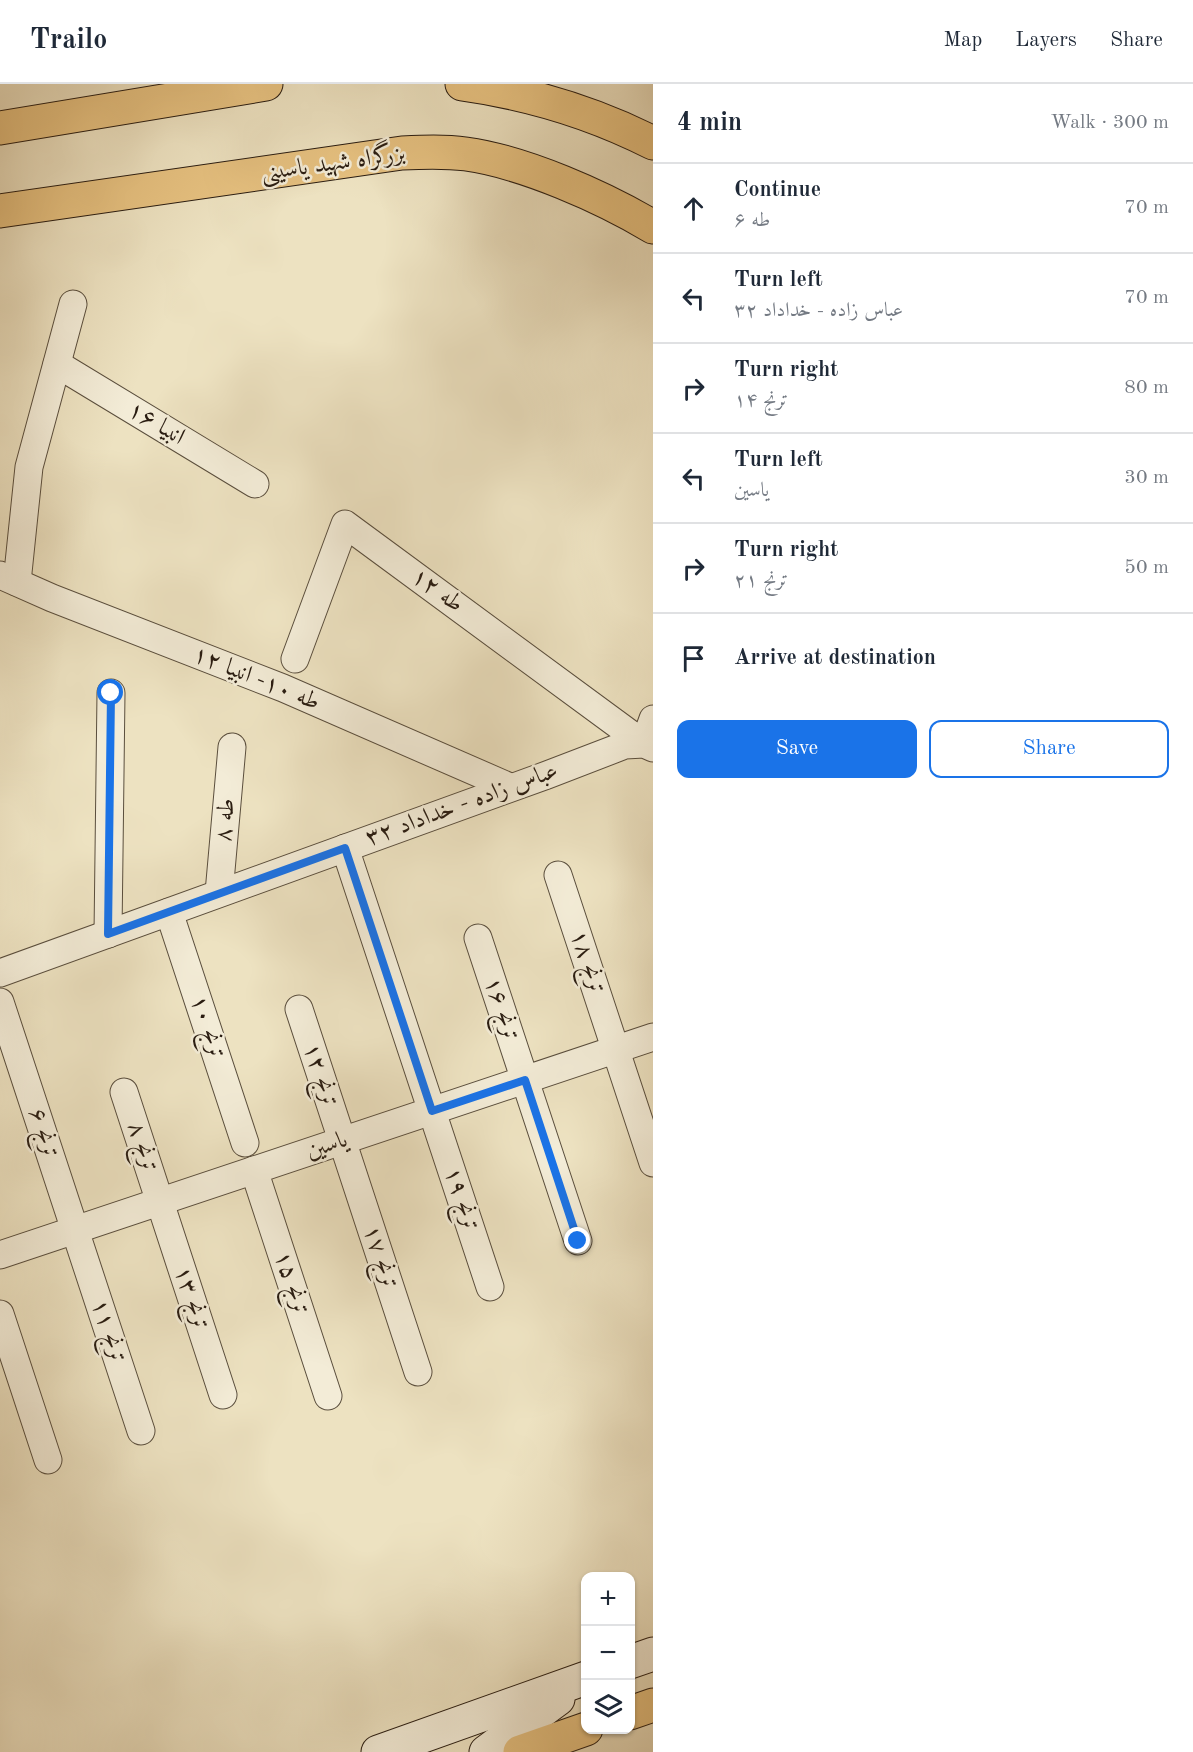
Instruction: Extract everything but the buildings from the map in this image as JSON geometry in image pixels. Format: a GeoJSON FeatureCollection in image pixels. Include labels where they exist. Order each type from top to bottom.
{"type":"FeatureCollection","features":[{"type":"Feature","properties":{"kind":"highway"},"geometry":{"type":"LineString","coordinates":[[0,128],[266,84]]}},
{"type":"Feature","properties":{"kind":"highway"},"geometry":{"type":"LineString","coordinates":[[462,84],[525,96],[566,108],[653,143]]}},
{"type":"Feature","properties":{"kind":"highway","name":"بزرگراه شهید یاسینی"},"geometry":{"type":"LineString","coordinates":[[0,211],[402,153],[432,152],[492,158],[604,201],[653,227]]}},
{"type":"Feature","properties":{"kind":"highway"},"geometry":{"type":"LineString","coordinates":[[635,1711],[653,1705]]}},
{"type":"Feature","properties":{"kind":"highway"},"geometry":{"type":"LineString","coordinates":[[520,1752],[581,1730]]}},
{"type":"Feature","properties":{"kind":"main road"},"geometry":{"type":"LineString","coordinates":[[635,1660],[653,1654]]}},
{"type":"Feature","properties":{"kind":"main road"},"geometry":{"type":"LineString","coordinates":[[378,1752],[581,1679]]}},
{"type":"Feature","properties":{"kind":"main road"},"geometry":{"type":"LineString","coordinates":[[486,1752],[582,1680]]}},
{"type":"Feature","properties":{"kind":"street"},"geometry":{"type":"LineString","coordinates":[[8,578],[29,467],[73,304]]}},
{"type":"Feature","properties":{"kind":"street","name":"انبیا ۱۶"},"geometry":{"type":"LineString","coordinates":[[57,364],[255,484]]}},
{"type":"Feature","properties":{"kind":"street","name":"طه ۱۲"},"geometry":{"type":"LineString","coordinates":[[295,659],[345,524],[648,746]]}},
{"type":"Feature","properties":{"kind":"street","name":"طه ۱۰- انبیا ۱۲"},"geometry":{"type":"LineString","coordinates":[[8,578],[284,688],[510,787]]}},
{"type":"Feature","properties":{"kind":"street"},"geometry":{"type":"LineString","coordinates":[[108,934],[111,693]]}},
{"type":"Feature","properties":{"kind":"street"},"geometry":{"type":"LineString","coordinates":[[648,746],[653,719]]}},
{"type":"Feature","properties":{"kind":"street","name":"عباس زاده - خداداد ۳۲"},"geometry":{"type":"LineString","coordinates":[[0,973],[625,745],[648,746]]}},
{"type":"Feature","properties":{"kind":"street","name":"طه ۸"},"geometry":{"type":"LineString","coordinates":[[219,893],[232,747]]}},
{"type":"Feature","properties":{"kind":"street","name":"ترنج ۱۹"},"geometry":{"type":"LineString","coordinates":[[345,848],[490,1287]]}},
{"type":"Feature","properties":{"kind":"street","name":"ترنج ۱۸"},"geometry":{"type":"LineString","coordinates":[[558,875],[653,1163]]}},
{"type":"Feature","properties":{"kind":"street","name":"ترنج ۱۰"},"geometry":{"type":"LineString","coordinates":[[169,912],[245,1143]]}},
{"type":"Feature","properties":{"kind":"street","name":"ترنج ۱۶"},"geometry":{"type":"LineString","coordinates":[[478,938],[578,1241]]}},
{"type":"Feature","properties":{"kind":"street","name":"ترنج ۶"},"geometry":{"type":"LineString","coordinates":[[0,1002],[75,1230]]}},
{"type":"Feature","properties":{"kind":"street","name":"ترنج ۱۲"},"geometry":{"type":"LineString","coordinates":[[299,1009],[342,1141]]}},
{"type":"Feature","properties":{"kind":"street","name":"یاسین"},"geometry":{"type":"LineString","coordinates":[[0,1255],[653,1037]]}},
{"type":"Feature","properties":{"kind":"street","name":"ترنج ۸"},"geometry":{"type":"LineString","coordinates":[[124,1092],[160,1202]]}},
{"type":"Feature","properties":{"kind":"street","name":"ترنج ۱۷"},"geometry":{"type":"LineString","coordinates":[[342,1141],[418,1372]]}},
{"type":"Feature","properties":{"kind":"street","name":"ترنج ۱۵"},"geometry":{"type":"LineString","coordinates":[[254,1170],[328,1396]]}},
{"type":"Feature","properties":{"kind":"street","name":"ترنج ۱۳"},"geometry":{"type":"LineString","coordinates":[[160,1202],[223,1395]]}},
{"type":"Feature","properties":{"kind":"street","name":"ترنج ۱۱"},"geometry":{"type":"LineString","coordinates":[[75,1230],[141,1431]]}},
{"type":"Feature","properties":{"kind":"street"},"geometry":{"type":"LineString","coordinates":[[0,1314],[48,1460]]}},
{"type":"Feature","properties":{"kind":"route"},"geometry":{"type":"LineString","coordinates":[[111,693],[108,934],[345,848],[432,1111],[525,1080],[578,1241]]}}]}
